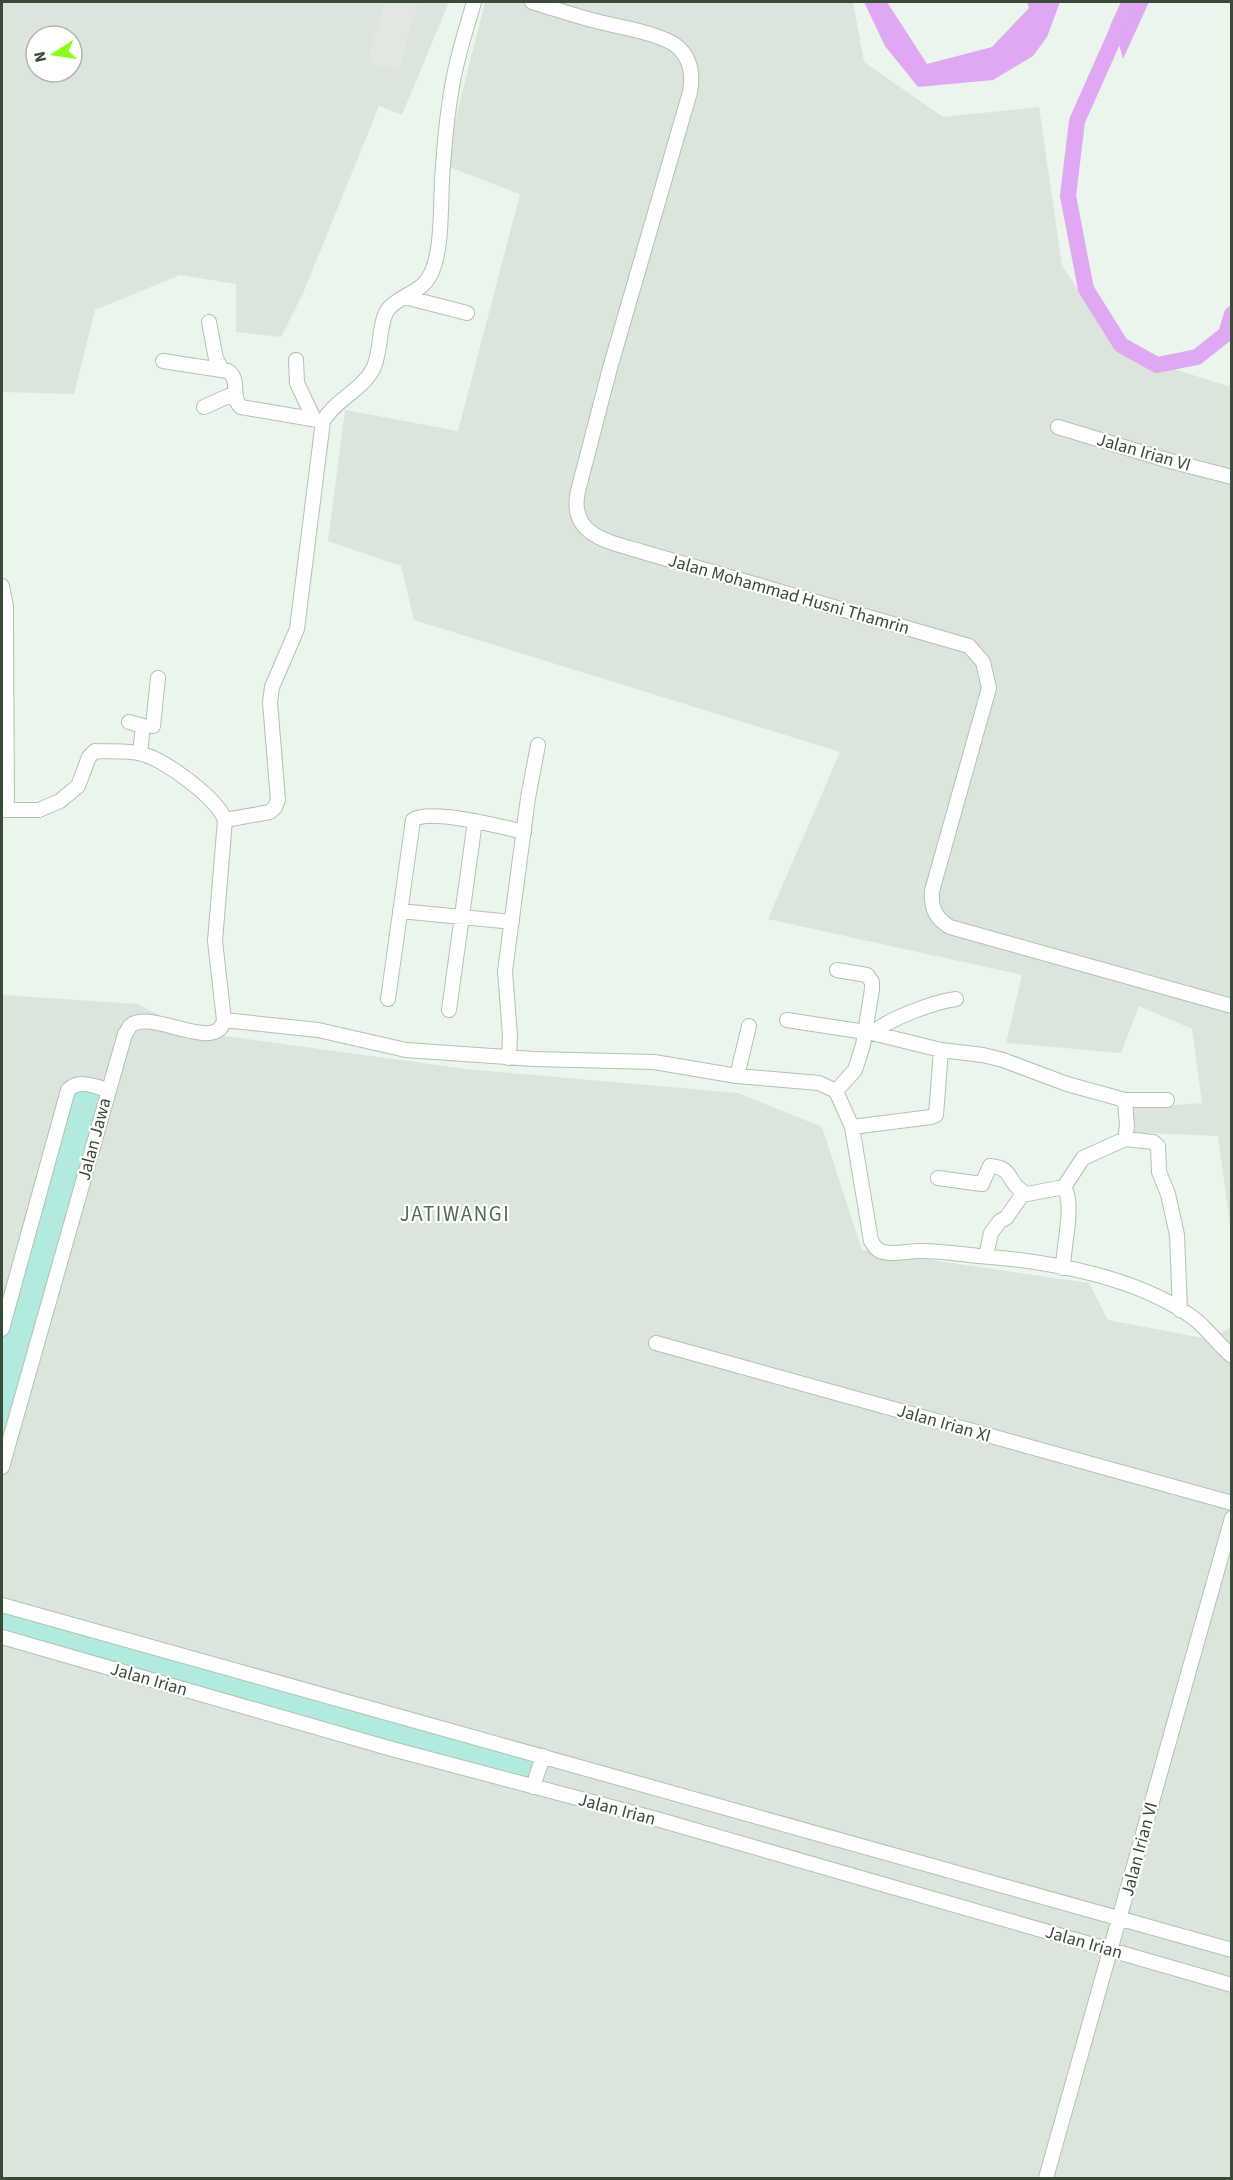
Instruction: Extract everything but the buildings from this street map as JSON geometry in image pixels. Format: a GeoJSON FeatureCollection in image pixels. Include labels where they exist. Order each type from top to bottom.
{"type":"FeatureCollection","features":[{"type":"Feature","properties":{"kind":"street"},"geometry":{"type":"LineString","coordinates":[[163,361],[222,369],[233,375],[237,404],[242,408],[318,420],[371,373],[378,357],[386,314],[390,308],[416,292],[428,280],[435,265],[453,81],[474,2]]}},
{"type":"Feature","properties":{"kind":"street","name":"Jalan Mohammad Husni Thamrin"},"geometry":{"type":"LineString","coordinates":[[532,2],[617,25],[673,44],[688,61],[692,82],[586,456],[576,504],[582,523],[596,537],[643,552],[969,646],[983,662],[989,688],[932,891],[931,903],[934,915],[950,927],[1232,1006]]}},
{"type":"Feature","properties":{"kind":"street","name":"Jalan Mohammad Husni Thamrin"},"geometry":{"type":"LineString","coordinates":[[550,2],[606,18],[617,25]]}},
{"type":"Feature","properties":{"kind":"street"},"geometry":{"type":"LineString","coordinates":[[405,297],[467,313]]}},
{"type":"Feature","properties":{"kind":"street"},"geometry":{"type":"LineString","coordinates":[[209,322],[215,355],[222,369]]}},
{"type":"Feature","properties":{"kind":"street"},"geometry":{"type":"LineString","coordinates":[[225,820],[270,812],[278,800],[270,702],[272,687],[297,629],[318,420],[298,386],[296,360]]}},
{"type":"Feature","properties":{"kind":"street"},"geometry":{"type":"LineString","coordinates":[[204,407],[235,393]]}},
{"type":"Feature","properties":{"kind":"street","name":"Jalan Irian VI"},"geometry":{"type":"LineString","coordinates":[[1058,427],[1232,477]]}},
{"type":"Feature","properties":{"kind":"street"},"geometry":{"type":"LineString","coordinates":[[2,586],[4,810],[39,810],[60,801],[78,786],[89,757],[95,751],[140,753],[157,759],[211,798],[221,810],[225,820],[215,941],[223,1026],[206,1034],[150,1022],[130,1025],[125,1034],[108,1090]]}},
{"type":"Feature","properties":{"kind":"street"},"geometry":{"type":"LineString","coordinates":[[140,753],[152,726],[158,678]]}},
{"type":"Feature","properties":{"kind":"street"},"geometry":{"type":"LineString","coordinates":[[129,722],[152,726]]}},
{"type":"Feature","properties":{"kind":"street"},"geometry":{"type":"LineString","coordinates":[[509,1058],[510,1036],[505,970],[538,745]]}},
{"type":"Feature","properties":{"kind":"street"},"geometry":{"type":"LineString","coordinates":[[388,999],[413,820],[420,816],[475,821],[524,832]]}},
{"type":"Feature","properties":{"kind":"street"},"geometry":{"type":"LineString","coordinates":[[449,1010],[475,821]]}},
{"type":"Feature","properties":{"kind":"street"},"geometry":{"type":"LineString","coordinates":[[400,911],[512,922]]}},
{"type":"Feature","properties":{"kind":"street"},"geometry":{"type":"LineString","coordinates":[[836,1091],[855,1070],[868,1033],[872,989],[867,975],[837,970]]}},
{"type":"Feature","properties":{"kind":"street"},"geometry":{"type":"LineString","coordinates":[[868,1033],[936,1003],[956,999]]}},
{"type":"Feature","properties":{"kind":"street"},"geometry":{"type":"LineString","coordinates":[[224,1020],[318,1030],[406,1050],[509,1058],[654,1062],[737,1076],[819,1083],[836,1091],[852,1127],[871,1241],[876,1249],[892,1253],[920,1251],[986,1256],[1063,1269],[1129,1285],[1157,1296],[1180,1310],[1214,1335],[1232,1356]]}},
{"type":"Feature","properties":{"kind":"street"},"geometry":{"type":"LineString","coordinates":[[787,1020],[868,1033],[941,1050],[1003,1060],[1068,1084],[1125,1100],[1167,1100]]}},
{"type":"Feature","properties":{"kind":"street"},"geometry":{"type":"LineString","coordinates":[[737,1076],[749,1026]]}},
{"type":"Feature","properties":{"kind":"street"},"geometry":{"type":"LineString","coordinates":[[852,1127],[936,1115],[941,1050]]}},
{"type":"Feature","properties":{"kind":"street","name":"Jalan Jawa"},"geometry":{"type":"LineString","coordinates":[[2,1329],[68,1090],[74,1084],[108,1090],[2,1467]]}},
{"type":"Feature","properties":{"kind":"street"},"geometry":{"type":"LineString","coordinates":[[1125,1100],[1127,1126],[1125,1139]]}},
{"type":"Feature","properties":{"kind":"street"},"geometry":{"type":"LineString","coordinates":[[986,1256],[991,1233],[1000,1221],[1006,1218],[1020,1197],[1064,1187],[1083,1158],[1125,1139],[1153,1142],[1158,1146],[1159,1172],[1168,1194],[1177,1235],[1180,1310]]}},
{"type":"Feature","properties":{"kind":"street"},"geometry":{"type":"LineString","coordinates":[[938,1178],[982,1184],[990,1166],[999,1166],[1007,1170],[1014,1187],[1026,1194]]}},
{"type":"Feature","properties":{"kind":"street"},"geometry":{"type":"LineString","coordinates":[[1063,1269],[1069,1205],[1064,1187]]}},
{"type":"Feature","properties":{"kind":"street","name":"Jalan Irian XI"},"geometry":{"type":"LineString","coordinates":[[656,1343],[1232,1503]]}},
{"type":"Feature","properties":{"kind":"street","name":"Jalan Irian VI"},"geometry":{"type":"LineString","coordinates":[[1046,2178],[1232,1518]]}},
{"type":"Feature","properties":{"kind":"street","name":"Jalan Irian"},"geometry":{"type":"LineString","coordinates":[[2,1605],[1232,1950]]}},
{"type":"Feature","properties":{"kind":"street","name":"Jalan Irian"},"geometry":{"type":"LineString","coordinates":[[2,1637],[392,1749],[653,1818],[1232,1985]]}},
{"type":"Feature","properties":{"kind":"street"},"geometry":{"type":"LineString","coordinates":[[533,1787],[543,1756]]}},
{"type":"Feature","properties":{"kind":"shaded area"},"geometry":{"type":"Polygon","coordinates":[[[2,2],[449,2],[402,115],[379,106],[304,291],[281,337],[236,332],[236,284],[180,275],[95,310],[74,394],[2,392],[2,2]]]}},
{"type":"Feature","properties":{"kind":"shaded area"},"geometry":{"type":"Polygon","coordinates":[[[384,2],[418,2],[399,71],[368,62],[384,2]]]}},
{"type":"Feature","properties":{"kind":"shaded area"},"geometry":{"type":"Polygon","coordinates":[[[485,2],[853,2],[864,62],[943,117],[1039,107],[1062,266],[1122,353],[1228,386],[1231,383],[1231,1233],[1218,1136],[1124,1132],[1125,1109],[1202,1103],[1192,1029],[1139,1006],[1121,1053],[1006,1043],[1022,975],[768,919],[840,752],[414,620],[401,566],[328,541],[345,410],[458,431],[520,194],[444,165],[485,2]]]}},
{"type":"Feature","properties":{"kind":"shaded area"},"geometry":{"type":"Polygon","coordinates":[[[864,2],[887,2],[927,64],[992,47],[1029,8],[1027,2],[1060,2],[1047,37],[1033,56],[993,80],[918,87],[885,46],[864,2]]]}},
{"type":"Feature","properties":{"kind":"shaded area"},"geometry":{"type":"Polygon","coordinates":[[[1121,2],[1149,2],[1123,59],[1116,33],[1110,26],[1121,2]]]}},
{"type":"Feature","properties":{"kind":"shaded area"},"geometry":{"type":"Polygon","coordinates":[[[2,995],[138,1004],[189,1031],[466,1069],[738,1093],[822,1127],[862,1250],[1089,1283],[1108,1320],[1208,1339],[1231,1328],[1231,2178],[2,2178],[2,995]]]}},
{"type":"Feature","properties":{"kind":"shaded area"},"geometry":{"type":"Polygon","coordinates":[[[68,1090],[108,1090],[2,1470],[2,1329],[68,1090]]]}},
{"type":"Feature","properties":{"kind":"shaded area"},"geometry":{"type":"Polygon","coordinates":[[[2,1605],[543,1756],[533,1787],[2,1637],[2,1605]]]}},
{"type":"Feature","properties":{"kind":"waterway"},"geometry":{"type":"LineString","coordinates":[[1130,2],[1077,121],[1068,196],[1086,289],[1121,345],[1157,365],[1197,357],[1226,334],[1232,314]]}},
{"type":"Feature","properties":{"kind":"district","name":"JATIWANGI"},"geometry":{"type":"Point","coordinates":[455,1214]}}]}
